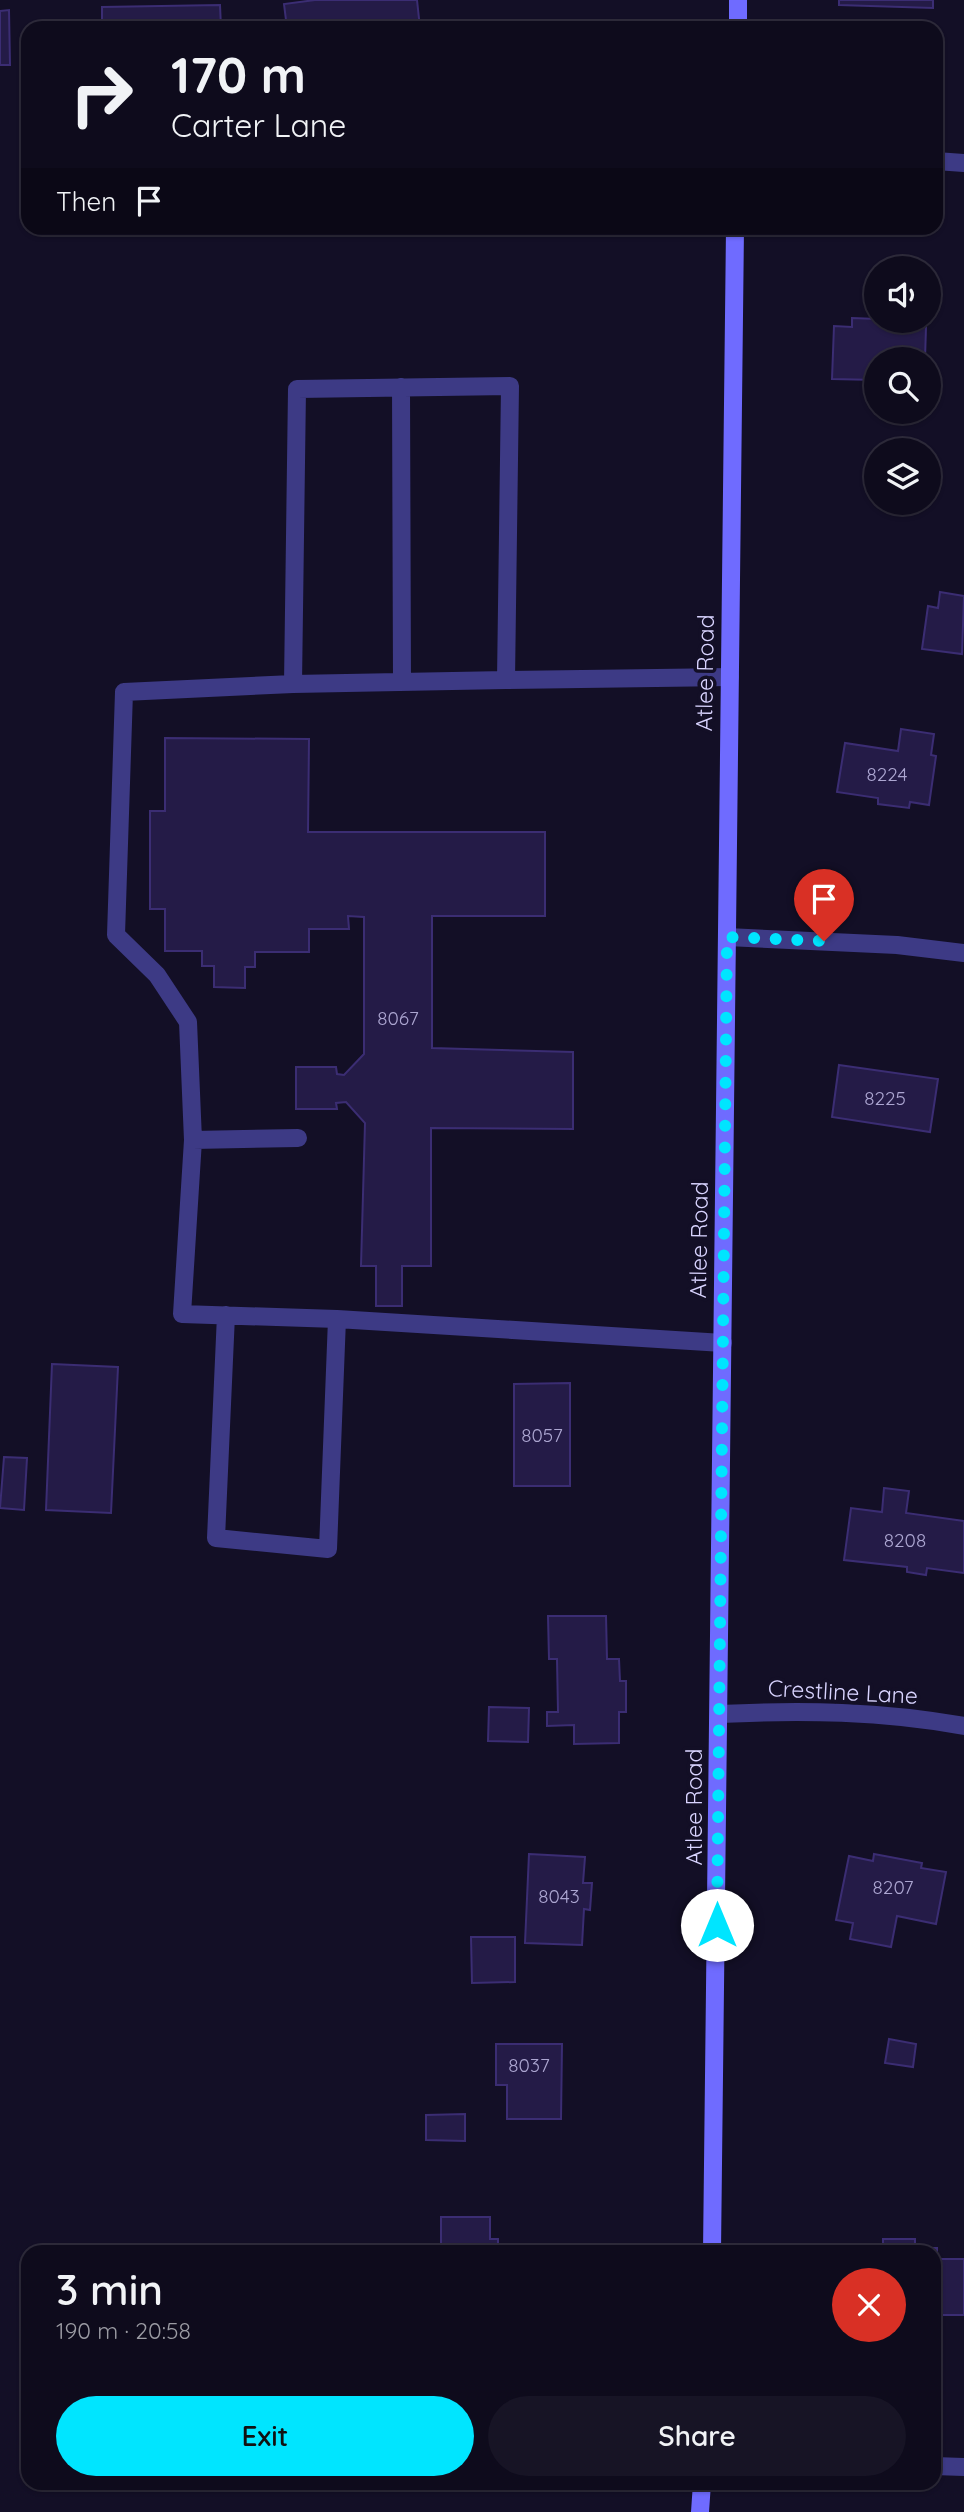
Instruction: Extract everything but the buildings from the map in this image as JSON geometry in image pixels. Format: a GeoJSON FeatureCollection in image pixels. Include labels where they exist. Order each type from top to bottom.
{"type":"FeatureCollection","features":[{"type":"Feature","properties":{"kind":"main road"},"geometry":{"type":"LineString","coordinates":[[738,0],[738,21]]}},
{"type":"Feature","properties":{"kind":"main road","name":"Atlee Road"},"geometry":{"type":"LineString","coordinates":[[712,2245],[735,235]]}},
{"type":"Feature","properties":{"kind":"main road"},"geometry":{"type":"LineString","coordinates":[[700,2512],[702,2490]]}},
{"type":"Feature","properties":{"kind":"street"},"geometry":{"type":"LineString","coordinates":[[943,162],[964,163]]}},
{"type":"Feature","properties":{"kind":"street"},"geometry":{"type":"LineString","coordinates":[[293,684],[297,388],[510,386],[506,680]]}},
{"type":"Feature","properties":{"kind":"street"},"geometry":{"type":"LineString","coordinates":[[401,387],[402,682]]}},
{"type":"Feature","properties":{"kind":"street"},"geometry":{"type":"LineString","coordinates":[[723,1343],[337,1320],[182,1314],[193,1140],[188,1022],[157,975],[116,935],[124,692],[293,684],[730,677]]}},
{"type":"Feature","properties":{"kind":"street"},"geometry":{"type":"LineString","coordinates":[[727,937],[897,945],[964,953]]}},
{"type":"Feature","properties":{"kind":"street"},"geometry":{"type":"LineString","coordinates":[[193,1140],[298,1138]]}},
{"type":"Feature","properties":{"kind":"street"},"geometry":{"type":"LineString","coordinates":[[226,1315],[216,1538],[328,1549],[337,1320]]}},
{"type":"Feature","properties":{"kind":"street","name":"Crestline Lane"},"geometry":{"type":"LineString","coordinates":[[719,1714],[808,1710],[878,1713],[964,1727]]}},
{"type":"Feature","properties":{"kind":"street"},"geometry":{"type":"LineString","coordinates":[[941,2466],[964,2467]]}},
{"type":"Feature","properties":{"kind":"route"},"geometry":{"type":"LineString","coordinates":[[717,1925],[727,937],[824,941]]}}]}
